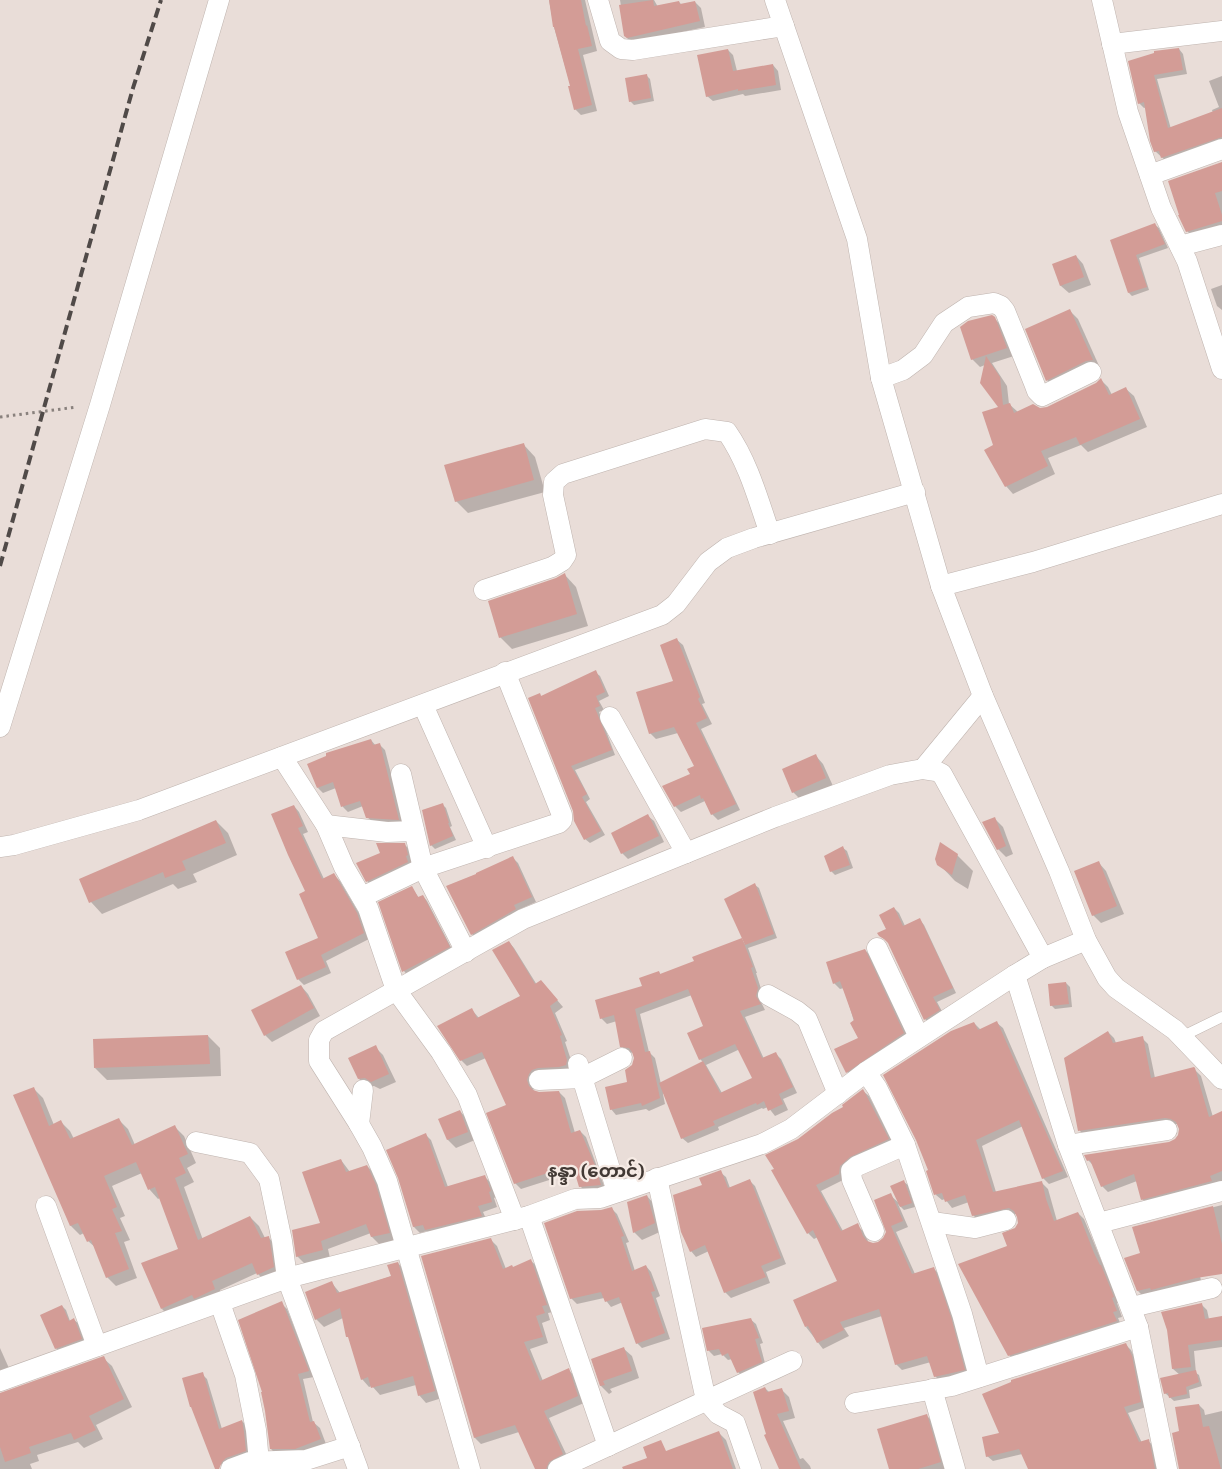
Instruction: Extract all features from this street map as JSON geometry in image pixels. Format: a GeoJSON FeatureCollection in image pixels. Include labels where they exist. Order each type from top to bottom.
{"type":"FeatureCollection","features":[{"type":"Feature","properties":{"kind":"street"},"geometry":{"type":"LineString","coordinates":[[0,727],[100,405],[219,0]]}},
{"type":"Feature","properties":{"kind":"street"},"geometry":{"type":"LineString","coordinates":[[598,0],[610,41],[621,49],[634,50],[784,26]]}},
{"type":"Feature","properties":{"kind":"street"},"geometry":{"type":"LineString","coordinates":[[775,0],[857,239],[881,378],[941,586],[983,696],[1056,862],[1086,940],[1107,978],[1116,988],[1175,1030],[1222,1079]]}},
{"type":"Feature","properties":{"kind":"street"},"geometry":{"type":"LineString","coordinates":[[1102,0],[1128,112],[1161,208],[1215,324],[1222,370]]}},
{"type":"Feature","properties":{"kind":"street"},"geometry":{"type":"LineString","coordinates":[[1112,44],[1222,31]]}},
{"type":"Feature","properties":{"kind":"street"},"geometry":{"type":"LineString","coordinates":[[1150,175],[1222,149]]}},
{"type":"Feature","properties":{"kind":"street"},"geometry":{"type":"LineString","coordinates":[[1180,246],[1222,235]]}},
{"type":"Feature","properties":{"kind":"street"},"geometry":{"type":"LineString","coordinates":[[881,378],[902,370],[924,355],[944,323],[968,307],[994,303],[1001,306],[1005,311],[1037,391],[1042,396],[1091,372]]}},
{"type":"Feature","properties":{"kind":"street"},"geometry":{"type":"LineString","coordinates":[[484,590],[552,568],[562,561],[566,554],[553,495],[554,482],[563,474],[705,429],[726,432],[738,448],[753,484],[770,534]]}},
{"type":"Feature","properties":{"kind":"street"},"geometry":{"type":"LineString","coordinates":[[0,847],[14,845],[139,810],[662,615],[676,604],[708,562],[727,548],[915,492]]}},
{"type":"Feature","properties":{"kind":"street"},"geometry":{"type":"LineString","coordinates":[[941,586],[1034,562],[1222,504]]}},
{"type":"Feature","properties":{"kind":"street"},"geometry":{"type":"LineString","coordinates":[[362,897],[423,868],[487,848],[559,823],[562,820],[562,815],[505,672]]}},
{"type":"Feature","properties":{"kind":"street"},"geometry":{"type":"LineString","coordinates":[[923,769],[983,696]]}},
{"type":"Feature","properties":{"kind":"street"},"geometry":{"type":"LineString","coordinates":[[423,705],[487,848]]}},
{"type":"Feature","properties":{"kind":"street"},"geometry":{"type":"LineString","coordinates":[[610,717],[686,854]]}},
{"type":"Feature","properties":{"kind":"street"},"geometry":{"type":"LineString","coordinates":[[282,757],[326,825],[344,867],[368,908],[396,990],[441,1052],[467,1095],[522,1218],[608,1446]]}},
{"type":"Feature","properties":{"kind":"street"},"geometry":{"type":"LineString","coordinates":[[470,1469],[387,1181],[372,1147],[359,1124],[319,1061],[318,1040],[324,1032],[523,919],[775,818],[890,775],[923,769],[942,774],[1043,958]]}},
{"type":"Feature","properties":{"kind":"street"},"geometry":{"type":"LineString","coordinates":[[401,774],[423,868],[466,952]]}},
{"type":"Feature","properties":{"kind":"street"},"geometry":{"type":"LineString","coordinates":[[326,825],[387,832],[414,832]]}},
{"type":"Feature","properties":{"kind":"street"},"geometry":{"type":"LineString","coordinates":[[0,1382],[287,1278],[522,1218],[575,1199],[600,1198],[762,1144],[791,1129],[866,1072],[1015,975],[1043,958],[1086,940]]}},
{"type":"Feature","properties":{"kind":"street"},"geometry":{"type":"LineString","coordinates":[[877,948],[919,1037]]}},
{"type":"Feature","properties":{"kind":"street"},"geometry":{"type":"LineString","coordinates":[[1015,975],[1068,1145],[1132,1307],[1138,1327],[1167,1469]]}},
{"type":"Feature","properties":{"kind":"street"},"geometry":{"type":"LineString","coordinates":[[768,995],[797,1011],[807,1019],[838,1094]]}},
{"type":"Feature","properties":{"kind":"street"},"geometry":{"type":"LineString","coordinates":[[539,1080],[580,1071],[622,1058]]}},
{"type":"Feature","properties":{"kind":"street"},"geometry":{"type":"LineString","coordinates":[[580,1071],[617,1192]]}},
{"type":"Feature","properties":{"kind":"street"},"geometry":{"type":"LineString","coordinates":[[866,1072],[877,1088],[905,1145],[962,1314],[979,1377]]}},
{"type":"Feature","properties":{"kind":"street"},"geometry":{"type":"LineString","coordinates":[[359,1124],[363,1090]]}},
{"type":"Feature","properties":{"kind":"street"},"geometry":{"type":"LineString","coordinates":[[1068,1145],[1168,1130]]}},
{"type":"Feature","properties":{"kind":"street"},"geometry":{"type":"LineString","coordinates":[[196,1142],[250,1153],[269,1179],[282,1241],[287,1278],[358,1469]]}},
{"type":"Feature","properties":{"kind":"street"},"geometry":{"type":"LineString","coordinates":[[874,1231],[852,1180],[851,1171],[857,1166],[905,1145]]}},
{"type":"Feature","properties":{"kind":"street"},"geometry":{"type":"LineString","coordinates":[[657,1178],[706,1400],[718,1414],[735,1423],[752,1469]]}},
{"type":"Feature","properties":{"kind":"street"},"geometry":{"type":"LineString","coordinates":[[1099,1223],[1222,1191]]}},
{"type":"Feature","properties":{"kind":"street"},"geometry":{"type":"LineString","coordinates":[[46,1206],[97,1346]]}},
{"type":"Feature","properties":{"kind":"street"},"geometry":{"type":"LineString","coordinates":[[932,1222],[975,1228],[1006,1220]]}},
{"type":"Feature","properties":{"kind":"street"},"geometry":{"type":"LineString","coordinates":[[1132,1307],[1212,1288]]}},
{"type":"Feature","properties":{"kind":"street"},"geometry":{"type":"LineString","coordinates":[[220,1302],[245,1375],[256,1430],[259,1462]]}},
{"type":"Feature","properties":{"kind":"street"},"geometry":{"type":"LineString","coordinates":[[855,1403],[952,1386],[1138,1327]]}},
{"type":"Feature","properties":{"kind":"street"},"geometry":{"type":"LineString","coordinates":[[563,1468],[792,1361]]}},
{"type":"Feature","properties":{"kind":"street"},"geometry":{"type":"LineString","coordinates":[[932,1389],[955,1469]]}},
{"type":"Feature","properties":{"kind":"street"},"geometry":{"type":"LineString","coordinates":[[231,1469],[250,1462],[306,1460],[350,1446]]}},
{"type":"Feature","properties":{"kind":"lane"},"geometry":{"type":"LineString","coordinates":[[1181,1037],[1222,1017]]}},
{"type":"Feature","properties":{"kind":"path"},"geometry":{"type":"LineString","coordinates":[[0,417],[79,406],[100,405]]}},
{"type":"Feature","properties":{"kind":"building"},"geometry":{"type":"Polygon","coordinates":[[[549,0],[581,0],[592,46],[578,49],[592,105],[574,110],[568,86],[570,86],[553,27],[549,0]]]}},
{"type":"Feature","properties":{"kind":"building"},"geometry":{"type":"Polygon","coordinates":[[[653,0],[654,6],[679,1],[680,4],[695,1],[700,21],[627,38],[624,36],[619,5],[653,0]]]}},
{"type":"Feature","properties":{"kind":"building"},"geometry":{"type":"Polygon","coordinates":[[[1179,48],[1183,70],[1154,75],[1168,128],[1222,108],[1222,137],[1161,158],[1159,151],[1154,152],[1150,141],[1144,102],[1138,104],[1128,61],[1154,53],[1154,51],[1179,48]]]}},
{"type":"Feature","properties":{"kind":"building"},"geometry":{"type":"Polygon","coordinates":[[[728,49],[733,71],[773,64],[776,85],[738,91],[738,89],[706,97],[697,55],[728,49]]]}},
{"type":"Feature","properties":{"kind":"building"},"geometry":{"type":"Polygon","coordinates":[[[647,74],[651,98],[629,102],[625,78],[647,74]]]}},
{"type":"Feature","properties":{"kind":"building"},"geometry":{"type":"Polygon","coordinates":[[[1222,162],[1222,191],[1215,193],[1222,221],[1186,232],[1178,215],[1168,181],[1222,162]]]}},
{"type":"Feature","properties":{"kind":"building"},"geometry":{"type":"Polygon","coordinates":[[[1155,223],[1165,244],[1136,255],[1147,287],[1128,293],[1110,240],[1155,223]]]}},
{"type":"Feature","properties":{"kind":"building"},"geometry":{"type":"Polygon","coordinates":[[[1076,255],[1084,277],[1060,286],[1052,264],[1076,255]]]}},
{"type":"Feature","properties":{"kind":"building"},"geometry":{"type":"Polygon","coordinates":[[[1070,309],[1093,360],[1086,361],[1046,381],[1025,329],[1070,309]]]}},
{"type":"Feature","properties":{"kind":"building"},"geometry":{"type":"Polygon","coordinates":[[[992,315],[995,317],[1007,348],[971,360],[960,327],[968,321],[992,315]]]}},
{"type":"Feature","properties":{"kind":"building"},"geometry":{"type":"Polygon","coordinates":[[[986,356],[1000,377],[1003,405],[1010,403],[1014,413],[1033,404],[1040,408],[1047,407],[1096,383],[1101,378],[1109,395],[1126,387],[1140,419],[1080,445],[1076,437],[1041,451],[1048,466],[1005,487],[984,450],[993,445],[982,412],[998,407],[980,383],[986,356]]]}},
{"type":"Feature","properties":{"kind":"building"},"geometry":{"type":"Polygon","coordinates":[[[524,443],[534,480],[455,502],[444,465],[524,443]]]}},
{"type":"Feature","properties":{"kind":"building"},"geometry":{"type":"Polygon","coordinates":[[[565,573],[577,614],[499,638],[488,601],[556,578],[565,573]]]}},
{"type":"Feature","properties":{"kind":"building"},"geometry":{"type":"Polygon","coordinates":[[[677,638],[700,697],[698,699],[707,718],[696,723],[736,804],[711,815],[700,795],[674,807],[662,786],[690,774],[687,769],[694,766],[674,727],[649,734],[636,692],[673,681],[660,645],[677,638]]]}},
{"type":"Feature","properties":{"kind":"building"},"geometry":{"type":"Polygon","coordinates":[[[596,670],[605,692],[596,696],[600,706],[595,708],[612,750],[571,766],[587,794],[582,797],[601,831],[584,840],[574,821],[573,811],[528,698],[540,693],[541,696],[596,670]]]}},
{"type":"Feature","properties":{"kind":"building"},"geometry":{"type":"Polygon","coordinates":[[[371,739],[373,745],[380,743],[399,820],[366,818],[360,801],[341,807],[333,782],[317,788],[307,764],[326,756],[326,753],[371,739]]]}},
{"type":"Feature","properties":{"kind":"building"},"geometry":{"type":"Polygon","coordinates":[[[816,754],[826,778],[792,793],[782,769],[816,754]]]}},
{"type":"Feature","properties":{"kind":"building"},"geometry":{"type":"Polygon","coordinates":[[[443,803],[453,836],[430,846],[422,810],[443,803]]]}},
{"type":"Feature","properties":{"kind":"building"},"geometry":{"type":"Polygon","coordinates":[[[294,805],[303,826],[298,828],[322,879],[334,873],[357,913],[364,933],[321,955],[326,967],[297,980],[285,952],[318,938],[299,894],[305,891],[271,814],[294,805]]]}},
{"type":"Feature","properties":{"kind":"building"},"geometry":{"type":"Polygon","coordinates":[[[648,814],[659,836],[621,854],[611,833],[648,814]]]}},
{"type":"Feature","properties":{"kind":"building"},"geometry":{"type":"Polygon","coordinates":[[[995,817],[1006,846],[997,850],[982,822],[995,817]]]}},
{"type":"Feature","properties":{"kind":"building"},"geometry":{"type":"Polygon","coordinates":[[[216,820],[226,843],[182,861],[186,870],[165,878],[163,872],[89,903],[79,879],[216,820]]]}},
{"type":"Feature","properties":{"kind":"building"},"geometry":{"type":"Polygon","coordinates":[[[940,842],[958,854],[952,875],[937,865],[935,859],[940,842]]]}},
{"type":"Feature","properties":{"kind":"building"},"geometry":{"type":"Polygon","coordinates":[[[376,843],[405,843],[408,862],[366,882],[356,863],[380,853],[376,843]]]}},
{"type":"Feature","properties":{"kind":"building"},"geometry":{"type":"Polygon","coordinates":[[[843,846],[850,865],[830,872],[824,856],[843,846]]]}},
{"type":"Feature","properties":{"kind":"building"},"geometry":{"type":"Polygon","coordinates":[[[513,856],[532,897],[514,905],[516,909],[471,935],[446,886],[513,856]]]}},
{"type":"Feature","properties":{"kind":"building"},"geometry":{"type":"Polygon","coordinates":[[[1099,861],[1117,906],[1092,916],[1074,871],[1099,861]]]}},
{"type":"Feature","properties":{"kind":"building"},"geometry":{"type":"Polygon","coordinates":[[[755,883],[774,934],[745,945],[724,899],[755,883]]]}},
{"type":"Feature","properties":{"kind":"building"},"geometry":{"type":"Polygon","coordinates":[[[412,886],[418,897],[423,895],[450,947],[402,972],[378,902],[412,886]]]}},
{"type":"Feature","properties":{"kind":"building"},"geometry":{"type":"Polygon","coordinates":[[[894,907],[903,926],[920,918],[953,988],[933,997],[940,1010],[924,1020],[888,943],[877,933],[886,929],[879,915],[894,907]]]}},
{"type":"Feature","properties":{"kind":"building"},"geometry":{"type":"Polygon","coordinates":[[[742,938],[753,967],[751,968],[758,988],[756,996],[761,1004],[740,1011],[762,1058],[776,1052],[793,1087],[779,1094],[783,1104],[768,1111],[764,1101],[757,1105],[756,1103],[713,1121],[715,1125],[681,1139],[659,1083],[703,1061],[720,1093],[752,1078],[735,1044],[699,1060],[687,1033],[703,1026],[688,989],[635,1009],[645,1052],[650,1051],[660,1098],[642,1106],[641,1103],[610,1110],[605,1087],[627,1082],[625,1070],[632,1065],[634,1058],[629,1048],[620,1047],[614,1015],[600,1019],[595,1000],[642,986],[639,978],[659,971],[660,974],[694,961],[692,957],[742,938]]]}},
{"type":"Feature","properties":{"kind":"building"},"geometry":{"type":"Polygon","coordinates":[[[509,941],[535,984],[541,980],[558,1000],[550,1006],[562,1035],[560,1036],[567,1060],[566,1065],[559,1067],[532,1070],[527,1080],[529,1086],[539,1092],[559,1091],[571,1133],[580,1130],[595,1165],[601,1185],[579,1187],[574,1170],[561,1174],[560,1169],[514,1184],[486,1113],[506,1105],[482,1052],[460,1061],[437,1026],[472,1008],[477,1018],[520,996],[492,950],[509,941]]]}},
{"type":"Feature","properties":{"kind":"building"},"geometry":{"type":"Polygon","coordinates":[[[865,949],[904,1033],[846,1073],[834,1049],[858,1038],[850,1023],[854,1020],[840,981],[833,984],[826,962],[865,949]]]}},
{"type":"Feature","properties":{"kind":"building"},"geometry":{"type":"Polygon","coordinates":[[[1066,982],[1069,1004],[1050,1006],[1048,984],[1066,982]]]}},
{"type":"Feature","properties":{"kind":"building"},"geometry":{"type":"Polygon","coordinates":[[[301,985],[314,1008],[264,1036],[251,1010],[301,985]]]}},
{"type":"Feature","properties":{"kind":"building"},"geometry":{"type":"Polygon","coordinates":[[[997,1021],[1063,1171],[1042,1179],[1019,1120],[976,1140],[993,1192],[1042,1181],[1054,1221],[1078,1212],[1114,1297],[1112,1298],[1117,1311],[1113,1312],[1117,1321],[1008,1356],[958,1264],[1007,1246],[1002,1233],[1015,1228],[1018,1223],[1017,1217],[1014,1211],[1009,1208],[972,1216],[965,1195],[945,1202],[942,1193],[934,1195],[926,1171],[928,1170],[916,1140],[883,1075],[951,1031],[974,1022],[978,1030],[997,1021]]]}},
{"type":"Feature","properties":{"kind":"building"},"geometry":{"type":"Polygon","coordinates":[[[1108,1031],[1113,1043],[1143,1036],[1151,1078],[1195,1068],[1209,1117],[1222,1111],[1222,1171],[1210,1176],[1212,1181],[1141,1200],[1134,1174],[1101,1187],[1090,1160],[1087,1161],[1084,1155],[1169,1142],[1175,1139],[1179,1129],[1176,1122],[1165,1118],[1078,1131],[1064,1058],[1108,1031]]]}},
{"type":"Feature","properties":{"kind":"building"},"geometry":{"type":"Polygon","coordinates":[[[208,1035],[210,1064],[94,1068],[93,1039],[208,1035]]]}},
{"type":"Feature","properties":{"kind":"building"},"geometry":{"type":"Polygon","coordinates":[[[376,1045],[389,1074],[371,1082],[365,1078],[358,1079],[348,1058],[376,1045]]]}},
{"type":"Feature","properties":{"kind":"building"},"geometry":{"type":"Polygon","coordinates":[[[34,1087],[49,1126],[61,1120],[70,1139],[119,1118],[132,1145],[175,1125],[188,1154],[179,1158],[186,1173],[175,1178],[198,1240],[250,1216],[261,1238],[269,1236],[274,1267],[257,1275],[252,1263],[212,1281],[215,1289],[194,1299],[192,1295],[161,1309],[141,1263],[178,1249],[155,1187],[148,1190],[136,1162],[104,1176],[117,1207],[112,1209],[122,1231],[115,1233],[129,1269],[106,1278],[91,1240],[87,1242],[78,1223],[70,1226],[13,1095],[34,1087]]]}},
{"type":"Feature","properties":{"kind":"building"},"geometry":{"type":"Polygon","coordinates":[[[863,1089],[889,1139],[850,1157],[840,1166],[839,1174],[816,1185],[841,1231],[858,1223],[863,1236],[867,1241],[873,1243],[883,1238],[886,1232],[874,1200],[891,1193],[903,1221],[891,1226],[912,1274],[934,1267],[951,1317],[965,1370],[934,1377],[927,1356],[895,1365],[879,1309],[840,1322],[844,1330],[817,1343],[808,1326],[805,1327],[793,1300],[837,1281],[813,1230],[807,1234],[771,1170],[774,1169],[765,1155],[798,1139],[843,1107],[842,1105],[863,1089]]]}},
{"type":"Feature","properties":{"kind":"building"},"geometry":{"type":"Polygon","coordinates":[[[460,1110],[468,1132],[447,1140],[438,1119],[460,1110]]]}},
{"type":"Feature","properties":{"kind":"building"},"geometry":{"type":"Polygon","coordinates":[[[426,1133],[445,1187],[485,1175],[491,1191],[489,1192],[492,1202],[478,1206],[482,1216],[425,1230],[423,1225],[413,1227],[398,1178],[386,1150],[426,1133]]]}},
{"type":"Feature","properties":{"kind":"building"},"geometry":{"type":"Polygon","coordinates":[[[341,1159],[346,1172],[367,1165],[376,1185],[390,1233],[371,1237],[366,1224],[321,1241],[323,1250],[296,1257],[292,1230],[320,1223],[302,1172],[341,1159]]]}},
{"type":"Feature","properties":{"kind":"building"},"geometry":{"type":"Polygon","coordinates":[[[721,1170],[728,1188],[750,1179],[781,1258],[761,1266],[766,1277],[724,1293],[705,1245],[690,1252],[681,1232],[673,1195],[702,1185],[699,1178],[721,1170]]]}},
{"type":"Feature","properties":{"kind":"building"},"geometry":{"type":"Polygon","coordinates":[[[904,1180],[912,1203],[900,1207],[890,1186],[904,1180]]]}},
{"type":"Feature","properties":{"kind":"building"},"geometry":{"type":"Polygon","coordinates":[[[647,1195],[655,1223],[633,1233],[627,1202],[647,1195]]]}},
{"type":"Feature","properties":{"kind":"building"},"geometry":{"type":"Polygon","coordinates":[[[1213,1206],[1222,1244],[1222,1274],[1196,1278],[1151,1290],[1150,1288],[1137,1291],[1124,1258],[1140,1253],[1132,1227],[1213,1206]]]}},
{"type":"Feature","properties":{"kind":"building"},"geometry":{"type":"Polygon","coordinates":[[[612,1207],[624,1236],[621,1237],[632,1271],[646,1265],[655,1291],[651,1292],[665,1333],[636,1344],[619,1297],[605,1302],[601,1292],[570,1299],[544,1223],[577,1211],[601,1210],[612,1207]]]}},
{"type":"Feature","properties":{"kind":"building"},"geometry":{"type":"Polygon","coordinates":[[[491,1238],[503,1269],[531,1259],[547,1305],[542,1306],[545,1313],[536,1316],[543,1337],[524,1342],[540,1381],[569,1368],[578,1396],[544,1411],[563,1454],[549,1462],[546,1469],[535,1469],[515,1425],[474,1438],[421,1256],[491,1238]]]}},
{"type":"Feature","properties":{"kind":"building"},"geometry":{"type":"Polygon","coordinates":[[[398,1262],[435,1391],[418,1396],[413,1376],[371,1388],[368,1377],[361,1380],[348,1337],[346,1337],[340,1308],[315,1320],[305,1292],[332,1281],[337,1293],[391,1276],[387,1265],[398,1262]]]}},
{"type":"Feature","properties":{"kind":"building"},"geometry":{"type":"Polygon","coordinates":[[[282,1301],[309,1371],[298,1374],[310,1422],[314,1421],[321,1439],[295,1449],[270,1449],[262,1392],[238,1320],[282,1301]]]}},
{"type":"Feature","properties":{"kind":"building"},"geometry":{"type":"Polygon","coordinates":[[[1202,1303],[1205,1319],[1222,1316],[1222,1340],[1188,1345],[1191,1367],[1172,1369],[1167,1330],[1161,1312],[1202,1303]]]}},
{"type":"Feature","properties":{"kind":"building"},"geometry":{"type":"Polygon","coordinates":[[[62,1305],[69,1321],[74,1318],[82,1339],[55,1349],[40,1315],[62,1305]]]}},
{"type":"Feature","properties":{"kind":"building"},"geometry":{"type":"Polygon","coordinates":[[[751,1318],[759,1338],[755,1339],[762,1362],[737,1373],[728,1353],[722,1356],[719,1349],[707,1351],[702,1328],[751,1318]]]}},
{"type":"Feature","properties":{"kind":"building"},"geometry":{"type":"Polygon","coordinates":[[[1126,1343],[1132,1356],[1141,1402],[1124,1407],[1139,1442],[1149,1439],[1155,1469],[1028,1469],[1019,1449],[986,1457],[982,1437],[999,1433],[982,1394],[1011,1382],[1011,1380],[1126,1343]]]}},
{"type":"Feature","properties":{"kind":"building"},"geometry":{"type":"Polygon","coordinates":[[[624,1347],[632,1371],[603,1381],[605,1385],[600,1386],[591,1359],[624,1347]]]}},
{"type":"Feature","properties":{"kind":"building"},"geometry":{"type":"Polygon","coordinates":[[[104,1356],[124,1399],[89,1416],[96,1430],[74,1440],[71,1433],[29,1447],[31,1453],[5,1462],[0,1447],[0,1393],[104,1356]]]}},
{"type":"Feature","properties":{"kind":"building"},"geometry":{"type":"Polygon","coordinates":[[[1196,1370],[1199,1382],[1186,1387],[1187,1394],[1169,1398],[1168,1393],[1164,1394],[1160,1378],[1196,1370]]]}},
{"type":"Feature","properties":{"kind":"building"},"geometry":{"type":"Polygon","coordinates":[[[203,1372],[219,1429],[242,1420],[244,1432],[246,1451],[226,1458],[219,1469],[215,1469],[190,1407],[182,1378],[203,1372]]]}},
{"type":"Feature","properties":{"kind":"building"},"geometry":{"type":"Polygon","coordinates":[[[765,1387],[767,1392],[782,1388],[789,1411],[777,1414],[801,1469],[779,1469],[764,1435],[766,1434],[753,1392],[765,1387]]]}},
{"type":"Feature","properties":{"kind":"building"},"geometry":{"type":"Polygon","coordinates":[[[1199,1404],[1203,1427],[1209,1426],[1221,1469],[1179,1469],[1172,1433],[1179,1431],[1175,1407],[1199,1404]]]}},
{"type":"Feature","properties":{"kind":"building"},"geometry":{"type":"Polygon","coordinates":[[[927,1414],[941,1462],[918,1469],[889,1469],[877,1429],[927,1414]]]}},
{"type":"Feature","properties":{"kind":"building"},"geometry":{"type":"Polygon","coordinates":[[[719,1431],[733,1469],[623,1469],[622,1467],[647,1458],[643,1447],[661,1440],[666,1451],[719,1431]]]}},
{"type":"Feature","properties":{"kind":"railway"},"geometry":{"type":"LineString","coordinates":[[0,566],[133,88],[161,0]]}},
{"type":"Feature","properties":{"kind":"district","name":"နန္ဒာ (တောင်)"},"geometry":{"type":"Point","coordinates":[596,1171]}}]}
